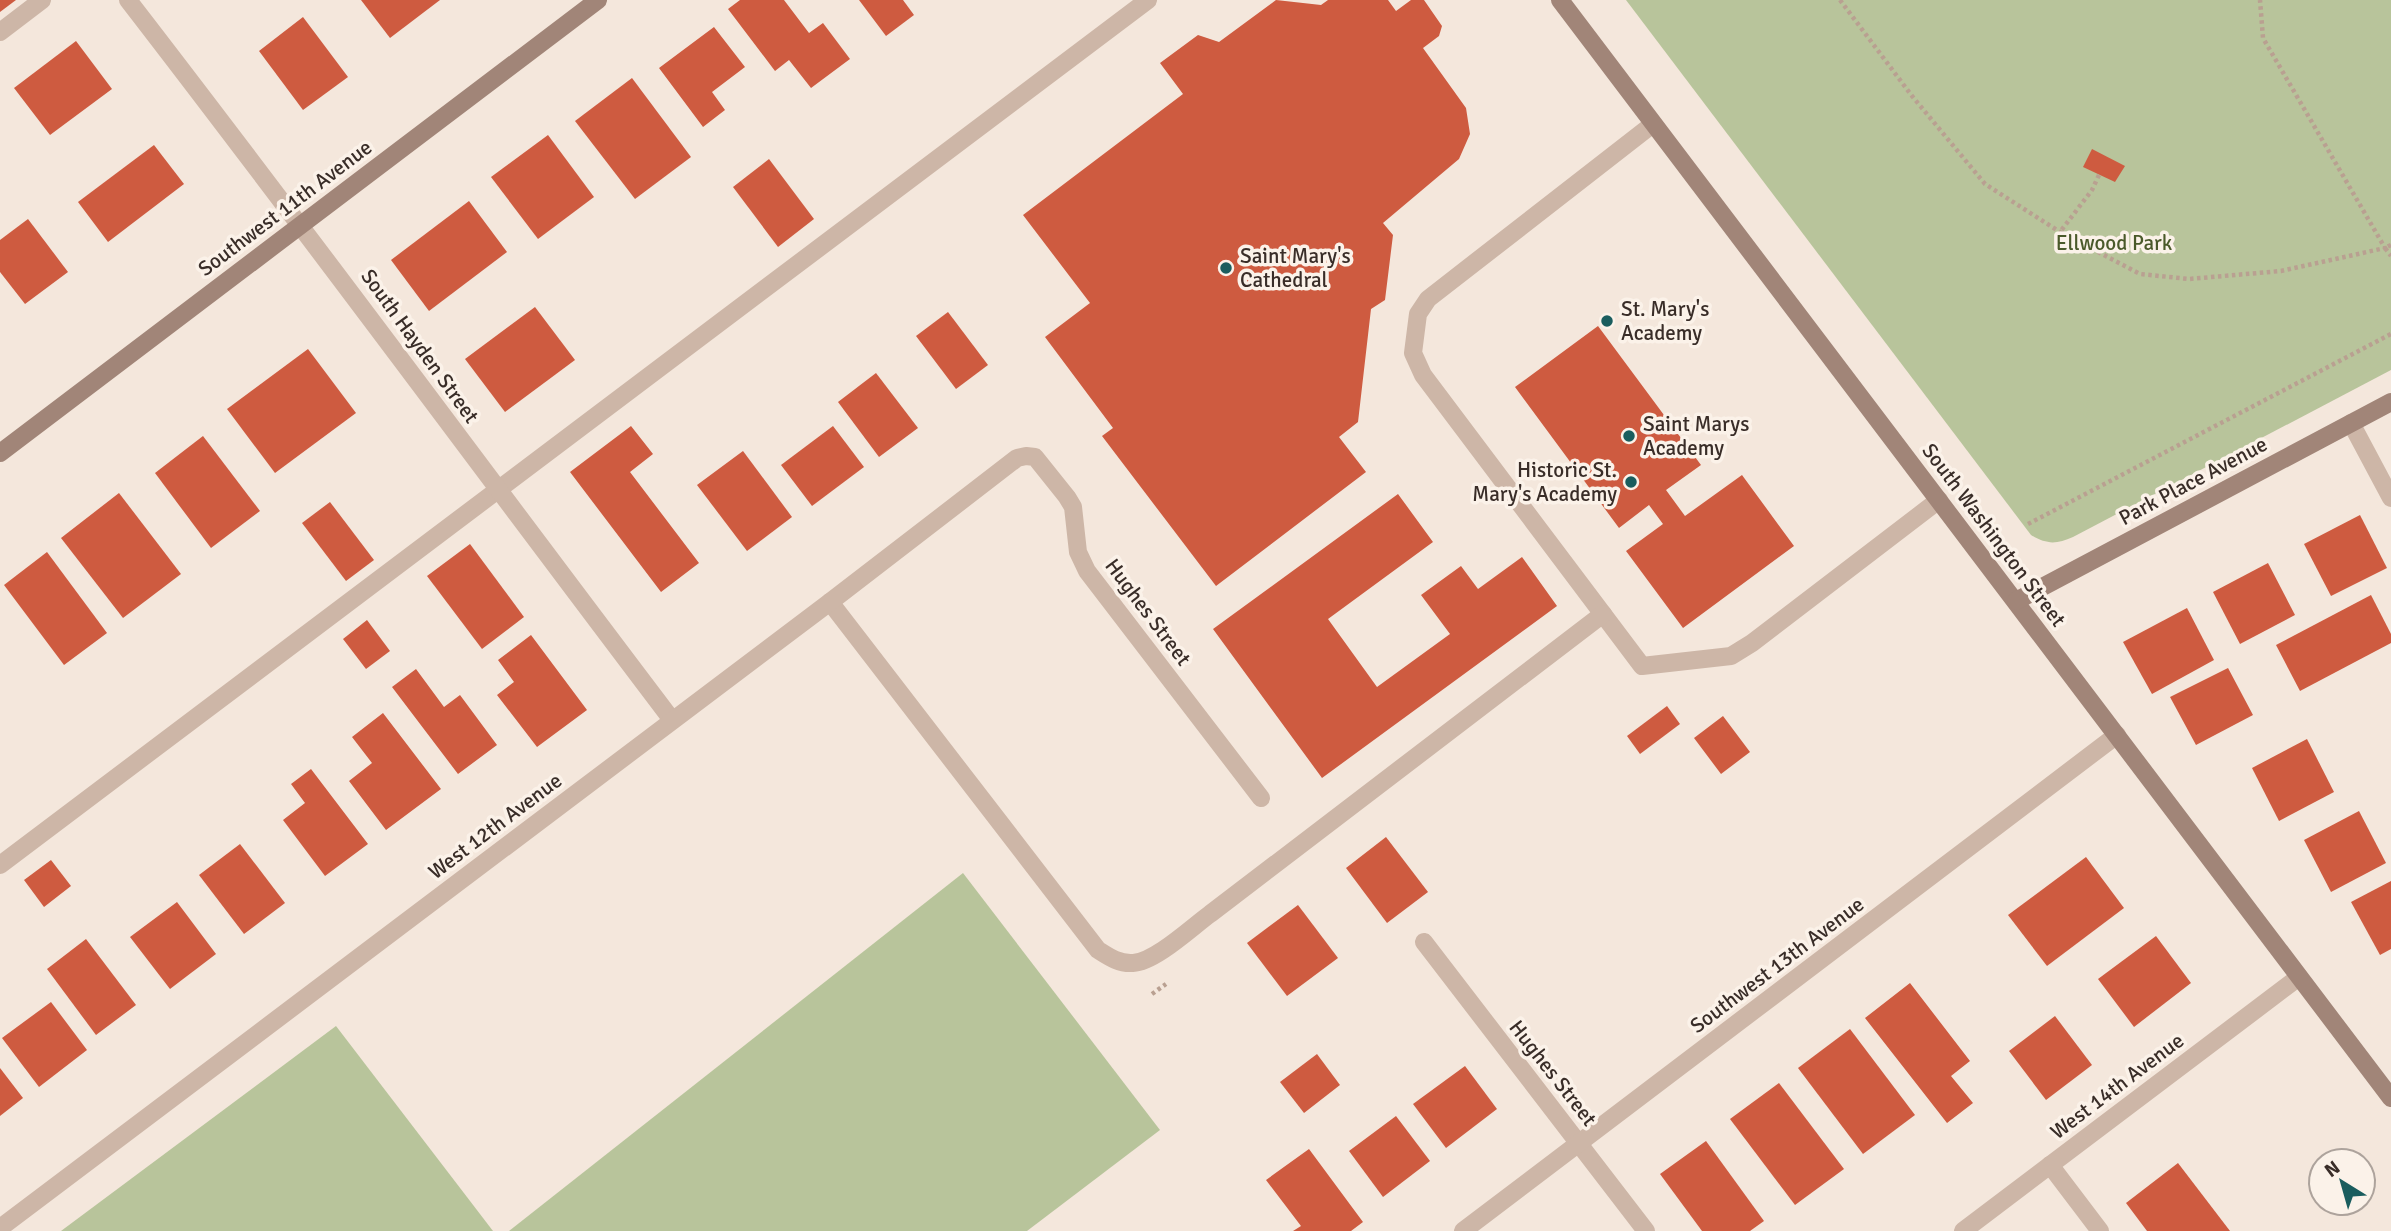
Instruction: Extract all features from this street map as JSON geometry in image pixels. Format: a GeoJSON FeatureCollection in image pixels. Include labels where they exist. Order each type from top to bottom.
{"type":"FeatureCollection","features":[{"type":"Feature","properties":{"kind":"main road","name":"Southwest 11th Avenue"},"geometry":{"type":"LineString","coordinates":[[0,453],[598,0]]}},
{"type":"Feature","properties":{"kind":"main road","name":"South Washington Street"},"geometry":{"type":"LineString","coordinates":[[1560,0],[2391,1098]]}},
{"type":"Feature","properties":{"kind":"main road","name":"Park Place Avenue"},"geometry":{"type":"LineString","coordinates":[[2016,601],[2391,402]]}},
{"type":"Feature","properties":{"kind":"street"},"geometry":{"type":"LineString","coordinates":[[0,32],[42,0]]}},
{"type":"Feature","properties":{"kind":"street","name":"South Hayden Street"},"geometry":{"type":"LineString","coordinates":[[128,0],[301,224],[499,492],[673,720]]}},
{"type":"Feature","properties":{"kind":"street"},"geometry":{"type":"LineString","coordinates":[[0,865],[499,492],[1148,0]]}},
{"type":"Feature","properties":{"kind":"street"},"geometry":{"type":"LineString","coordinates":[[1653,124],[1428,299],[1418,314],[1413,353],[1423,375],[1642,666],[1731,656],[1752,643],[1939,500]]}},
{"type":"Feature","properties":{"kind":"street"},"geometry":{"type":"LineString","coordinates":[[2351,423],[2391,498]]}},
{"type":"Feature","properties":{"kind":"street","name":"Hughes Street"},"geometry":{"type":"LineString","coordinates":[[1017,458],[1035,457],[1067,497],[1073,507],[1078,552],[1087,571],[1261,798]]}},
{"type":"Feature","properties":{"kind":"street","name":"West 12th Avenue"},"geometry":{"type":"LineString","coordinates":[[0,1228],[830,603],[1017,458]]}},
{"type":"Feature","properties":{"kind":"street"},"geometry":{"type":"LineString","coordinates":[[830,603],[1098,950],[1115,961],[1134,963],[1156,954],[1603,614]]}},
{"type":"Feature","properties":{"kind":"street","name":"Southwest 13th Avenue"},"geometry":{"type":"LineString","coordinates":[[1463,1231],[2118,735]]}},
{"type":"Feature","properties":{"kind":"street","name":"Hughes Street"},"geometry":{"type":"LineString","coordinates":[[1424,942],[1646,1231]]}},
{"type":"Feature","properties":{"kind":"street","name":"West 14th Avenue"},"geometry":{"type":"LineString","coordinates":[[1963,1231],[2299,977]]}},
{"type":"Feature","properties":{"kind":"street"},"geometry":{"type":"LineString","coordinates":[[2050,1165],[2100,1231]]}},
{"type":"Feature","properties":{"kind":"path"},"geometry":{"type":"LineString","coordinates":[[1840,0],[1912,96],[1985,184],[2060,232],[2140,274],[2189,279],[2281,271],[2391,245]]}},
{"type":"Feature","properties":{"kind":"path"},"geometry":{"type":"LineString","coordinates":[[2260,0],[2263,38],[2391,256]]}},
{"type":"Feature","properties":{"kind":"path"},"geometry":{"type":"LineString","coordinates":[[2060,232],[2092,191],[2099,175]]}},
{"type":"Feature","properties":{"kind":"path"},"geometry":{"type":"LineString","coordinates":[[2028,524],[2391,334]]}},
{"type":"Feature","properties":{"kind":"green space","name":"Ellwood Park"},"geometry":{"type":"Polygon","coordinates":[[[1626,0],[2391,0],[2391,370],[2073,537],[2062,541],[2042,541],[2031,535],[1626,0]]]}},
{"type":"Feature","properties":{"kind":"green space"},"geometry":{"type":"Polygon","coordinates":[[[963,873],[1160,1130],[1027,1231],[509,1231],[963,873]]]}},
{"type":"Feature","properties":{"kind":"green space"},"geometry":{"type":"Polygon","coordinates":[[[336,1026],[493,1231],[61,1231],[336,1026]]]}},
{"type":"Feature","properties":{"kind":"building"},"geometry":{"type":"Polygon","coordinates":[[[0,0],[16,0],[0,12],[0,0]]]}},
{"type":"Feature","properties":{"kind":"building"},"geometry":{"type":"Polygon","coordinates":[[[361,0],[440,0],[390,38],[361,0]]]}},
{"type":"Feature","properties":{"kind":"building"},"geometry":{"type":"Polygon","coordinates":[[[740,0],[784,0],[809,33],[823,23],[850,59],[811,88],[789,60],[775,71],[728,9],[740,0]]]}},
{"type":"Feature","properties":{"kind":"building"},"geometry":{"type":"Polygon","coordinates":[[[859,0],[903,0],[914,15],[886,36],[859,0]]]}},
{"type":"Feature","properties":{"kind":"building","name":"Saint Mary's Cathedral"},"geometry":{"type":"Polygon","coordinates":[[[1276,0],[1321,5],[1328,0],[1388,0],[1396,11],[1411,0],[1424,0],[1442,26],[1439,36],[1423,48],[1466,108],[1470,134],[1459,159],[1383,223],[1393,235],[1385,300],[1371,309],[1358,422],[1339,437],[1366,472],[1216,586],[1102,436],[1113,428],[1045,337],[1090,303],[1023,215],[1183,94],[1160,63],[1198,35],[1219,42],[1276,0]]]}},
{"type":"Feature","properties":{"kind":"building"},"geometry":{"type":"Polygon","coordinates":[[[303,17],[348,77],[303,110],[259,51],[303,17]]]}},
{"type":"Feature","properties":{"kind":"building"},"geometry":{"type":"Polygon","coordinates":[[[714,27],[745,67],[712,92],[725,110],[703,127],[659,68],[714,27]]]}},
{"type":"Feature","properties":{"kind":"building"},"geometry":{"type":"Polygon","coordinates":[[[76,41],[112,89],[50,135],[14,88],[76,41]]]}},
{"type":"Feature","properties":{"kind":"building"},"geometry":{"type":"Polygon","coordinates":[[[632,78],[691,157],[635,199],[575,121],[632,78]]]}},
{"type":"Feature","properties":{"kind":"building"},"geometry":{"type":"Polygon","coordinates":[[[548,135],[594,197],[538,239],[491,177],[548,135]]]}},
{"type":"Feature","properties":{"kind":"building"},"geometry":{"type":"Polygon","coordinates":[[[154,145],[184,184],[108,242],[78,202],[154,145]]]}},
{"type":"Feature","properties":{"kind":"building"},"geometry":{"type":"Polygon","coordinates":[[[2092,149],[2125,166],[2115,182],[2083,167],[2092,149]]]}},
{"type":"Feature","properties":{"kind":"building"},"geometry":{"type":"Polygon","coordinates":[[[769,159],[814,219],[778,247],[733,187],[769,159]]]}},
{"type":"Feature","properties":{"kind":"building"},"geometry":{"type":"Polygon","coordinates":[[[469,201],[507,252],[429,311],[391,260],[469,201]]]}},
{"type":"Feature","properties":{"kind":"building"},"geometry":{"type":"Polygon","coordinates":[[[28,219],[68,272],[25,304],[0,272],[0,240],[28,219]]]}},
{"type":"Feature","properties":{"kind":"building"},"geometry":{"type":"Polygon","coordinates":[[[535,307],[575,360],[505,412],[465,359],[535,307]]]}},
{"type":"Feature","properties":{"kind":"building"},"geometry":{"type":"Polygon","coordinates":[[[948,312],[988,365],[956,389],[916,336],[948,312]]]}},
{"type":"Feature","properties":{"kind":"building","name":"Historic St. Mary's Academy"},"geometry":{"type":"Polygon","coordinates":[[[1598,326],[1701,465],[1666,490],[1685,516],[1742,475],[1794,546],[1683,628],[1626,551],[1663,524],[1649,505],[1619,528],[1515,387],[1598,326]]]}},
{"type":"Feature","properties":{"kind":"building"},"geometry":{"type":"Polygon","coordinates":[[[308,349],[356,413],[275,473],[227,409],[308,349]]]}},
{"type":"Feature","properties":{"kind":"building"},"geometry":{"type":"Polygon","coordinates":[[[876,373],[918,428],[879,457],[838,402],[876,373]]]}},
{"type":"Feature","properties":{"kind":"building"},"geometry":{"type":"Polygon","coordinates":[[[631,426],[653,454],[630,472],[699,563],[661,592],[570,472],[631,426]]]}},
{"type":"Feature","properties":{"kind":"building"},"geometry":{"type":"Polygon","coordinates":[[[833,426],[864,467],[812,506],[781,465],[833,426]]]}},
{"type":"Feature","properties":{"kind":"building"},"geometry":{"type":"Polygon","coordinates":[[[203,436],[260,511],[211,548],[155,473],[203,436]]]}},
{"type":"Feature","properties":{"kind":"building"},"geometry":{"type":"Polygon","coordinates":[[[743,451],[792,517],[747,551],[697,485],[743,451]]]}},
{"type":"Feature","properties":{"kind":"building"},"geometry":{"type":"Polygon","coordinates":[[[119,493],[181,574],[123,618],[61,538],[119,493]]]}},
{"type":"Feature","properties":{"kind":"building"},"geometry":{"type":"Polygon","coordinates":[[[1398,494],[1433,542],[1328,619],[1377,687],[1450,634],[1421,595],[1461,566],[1478,589],[1522,557],[1557,606],[1322,778],[1213,629],[1398,494]]]}},
{"type":"Feature","properties":{"kind":"building"},"geometry":{"type":"Polygon","coordinates":[[[330,502],[374,560],[346,581],[302,523],[330,502]]]}},
{"type":"Feature","properties":{"kind":"building"},"geometry":{"type":"Polygon","coordinates":[[[2360,515],[2387,568],[2331,596],[2304,544],[2360,515]]]}},
{"type":"Feature","properties":{"kind":"building"},"geometry":{"type":"Polygon","coordinates":[[[470,544],[524,617],[482,649],[427,576],[470,544]]]}},
{"type":"Feature","properties":{"kind":"building"},"geometry":{"type":"Polygon","coordinates":[[[47,552],[107,633],[64,665],[4,585],[47,552]]]}},
{"type":"Feature","properties":{"kind":"building"},"geometry":{"type":"Polygon","coordinates":[[[2268,563],[2295,615],[2240,644],[2213,592],[2268,563]]]}},
{"type":"Feature","properties":{"kind":"building"},"geometry":{"type":"Polygon","coordinates":[[[2371,595],[2391,634],[2391,643],[2300,691],[2276,645],[2371,595]]]}},
{"type":"Feature","properties":{"kind":"building"},"geometry":{"type":"Polygon","coordinates":[[[2187,608],[2214,660],[2152,694],[2123,642],[2187,608]]]}},
{"type":"Feature","properties":{"kind":"building"},"geometry":{"type":"Polygon","coordinates":[[[367,620],[390,651],[366,669],[343,639],[367,620]]]}},
{"type":"Feature","properties":{"kind":"building"},"geometry":{"type":"Polygon","coordinates":[[[531,635],[587,710],[537,747],[497,695],[514,682],[498,660],[531,635]]]}},
{"type":"Feature","properties":{"kind":"building"},"geometry":{"type":"Polygon","coordinates":[[[2228,668],[2253,715],[2196,745],[2170,697],[2228,668]]]}},
{"type":"Feature","properties":{"kind":"building"},"geometry":{"type":"Polygon","coordinates":[[[416,669],[444,707],[460,695],[497,745],[458,774],[392,687],[416,669]]]}},
{"type":"Feature","properties":{"kind":"building"},"geometry":{"type":"Polygon","coordinates":[[[1667,706],[1680,724],[1640,754],[1627,736],[1667,706]]]}},
{"type":"Feature","properties":{"kind":"building"},"geometry":{"type":"Polygon","coordinates":[[[383,713],[441,789],[386,830],[349,781],[372,763],[352,737],[383,713]]]}},
{"type":"Feature","properties":{"kind":"building"},"geometry":{"type":"Polygon","coordinates":[[[1723,716],[1750,752],[1721,774],[1694,738],[1723,716]]]}},
{"type":"Feature","properties":{"kind":"building"},"geometry":{"type":"Polygon","coordinates":[[[2307,739],[2334,792],[2279,821],[2252,768],[2307,739]]]}},
{"type":"Feature","properties":{"kind":"building"},"geometry":{"type":"Polygon","coordinates":[[[311,769],[368,844],[325,876],[283,820],[305,803],[291,784],[311,769]]]}},
{"type":"Feature","properties":{"kind":"building"},"geometry":{"type":"Polygon","coordinates":[[[2359,811],[2386,863],[2331,892],[2304,840],[2359,811]]]}},
{"type":"Feature","properties":{"kind":"building"},"geometry":{"type":"Polygon","coordinates":[[[1386,837],[1428,892],[1387,923],[1346,868],[1386,837]]]}},
{"type":"Feature","properties":{"kind":"building"},"geometry":{"type":"Polygon","coordinates":[[[240,844],[285,903],[244,934],[199,875],[240,844]]]}},
{"type":"Feature","properties":{"kind":"building"},"geometry":{"type":"Polygon","coordinates":[[[2086,857],[2124,908],[2047,966],[2008,915],[2086,857]]]}},
{"type":"Feature","properties":{"kind":"building"},"geometry":{"type":"Polygon","coordinates":[[[51,860],[71,886],[44,907],[24,880],[51,860]]]}},
{"type":"Feature","properties":{"kind":"building"},"geometry":{"type":"Polygon","coordinates":[[[2391,881],[2391,949],[2380,955],[2351,902],[2391,881]]]}},
{"type":"Feature","properties":{"kind":"building"},"geometry":{"type":"Polygon","coordinates":[[[177,902],[216,954],[170,989],[130,937],[177,902]]]}},
{"type":"Feature","properties":{"kind":"building"},"geometry":{"type":"Polygon","coordinates":[[[1298,905],[1338,958],[1287,996],[1247,943],[1298,905]]]}},
{"type":"Feature","properties":{"kind":"building"},"geometry":{"type":"Polygon","coordinates":[[[2156,936],[2191,983],[2134,1027],[2098,979],[2156,936]]]}},
{"type":"Feature","properties":{"kind":"building"},"geometry":{"type":"Polygon","coordinates":[[[86,939],[136,1005],[96,1035],[47,969],[86,939]]]}},
{"type":"Feature","properties":{"kind":"building"},"geometry":{"type":"Polygon","coordinates":[[[1910,983],[1970,1061],[1951,1076],[1973,1103],[1947,1123],[1865,1018],[1910,983]]]}},
{"type":"Feature","properties":{"kind":"building"},"geometry":{"type":"Polygon","coordinates":[[[51,1002],[87,1050],[39,1087],[2,1038],[51,1002]]]}},
{"type":"Feature","properties":{"kind":"building"},"geometry":{"type":"Polygon","coordinates":[[[2055,1016],[2092,1065],[2046,1100],[2009,1051],[2055,1016]]]}},
{"type":"Feature","properties":{"kind":"building"},"geometry":{"type":"Polygon","coordinates":[[[1850,1029],[1915,1115],[1863,1154],[1798,1068],[1850,1029]]]}},
{"type":"Feature","properties":{"kind":"building"},"geometry":{"type":"Polygon","coordinates":[[[1317,1054],[1340,1085],[1304,1113],[1280,1082],[1317,1054]]]}},
{"type":"Feature","properties":{"kind":"building"},"geometry":{"type":"Polygon","coordinates":[[[1465,1066],[1497,1109],[1446,1148],[1413,1104],[1465,1066]]]}},
{"type":"Feature","properties":{"kind":"building"},"geometry":{"type":"Polygon","coordinates":[[[0,1068],[23,1098],[0,1116],[0,1068]]]}},
{"type":"Feature","properties":{"kind":"building"},"geometry":{"type":"Polygon","coordinates":[[[1779,1083],[1844,1169],[1795,1205],[1730,1119],[1779,1083]]]}},
{"type":"Feature","properties":{"kind":"building"},"geometry":{"type":"Polygon","coordinates":[[[1396,1116],[1430,1161],[1383,1197],[1349,1151],[1396,1116]]]}},
{"type":"Feature","properties":{"kind":"building"},"geometry":{"type":"Polygon","coordinates":[[[1706,1141],[1764,1221],[1750,1231],[1702,1231],[1660,1174],[1706,1141]]]}},
{"type":"Feature","properties":{"kind":"building"},"geometry":{"type":"Polygon","coordinates":[[[1309,1149],[1363,1222],[1351,1231],[1293,1231],[1301,1226],[1266,1180],[1309,1149]]]}},
{"type":"Feature","properties":{"kind":"building"},"geometry":{"type":"Polygon","coordinates":[[[2178,1163],[2230,1231],[2147,1231],[2126,1203],[2178,1163]]]}},
{"type":"Feature","properties":{"kind":"place","name":"Saint Mary's Cathedral"},"geometry":{"type":"Point","coordinates":[1226,268]}},
{"type":"Feature","properties":{"kind":"place","name":"St. Mary's Academy"},"geometry":{"type":"Point","coordinates":[1607,321]}},
{"type":"Feature","properties":{"kind":"place","name":"Saint Marys Academy"},"geometry":{"type":"Point","coordinates":[1629,436]}},
{"type":"Feature","properties":{"kind":"place","name":"Historic St. Mary's Academy"},"geometry":{"type":"Point","coordinates":[1631,482]}}]}
